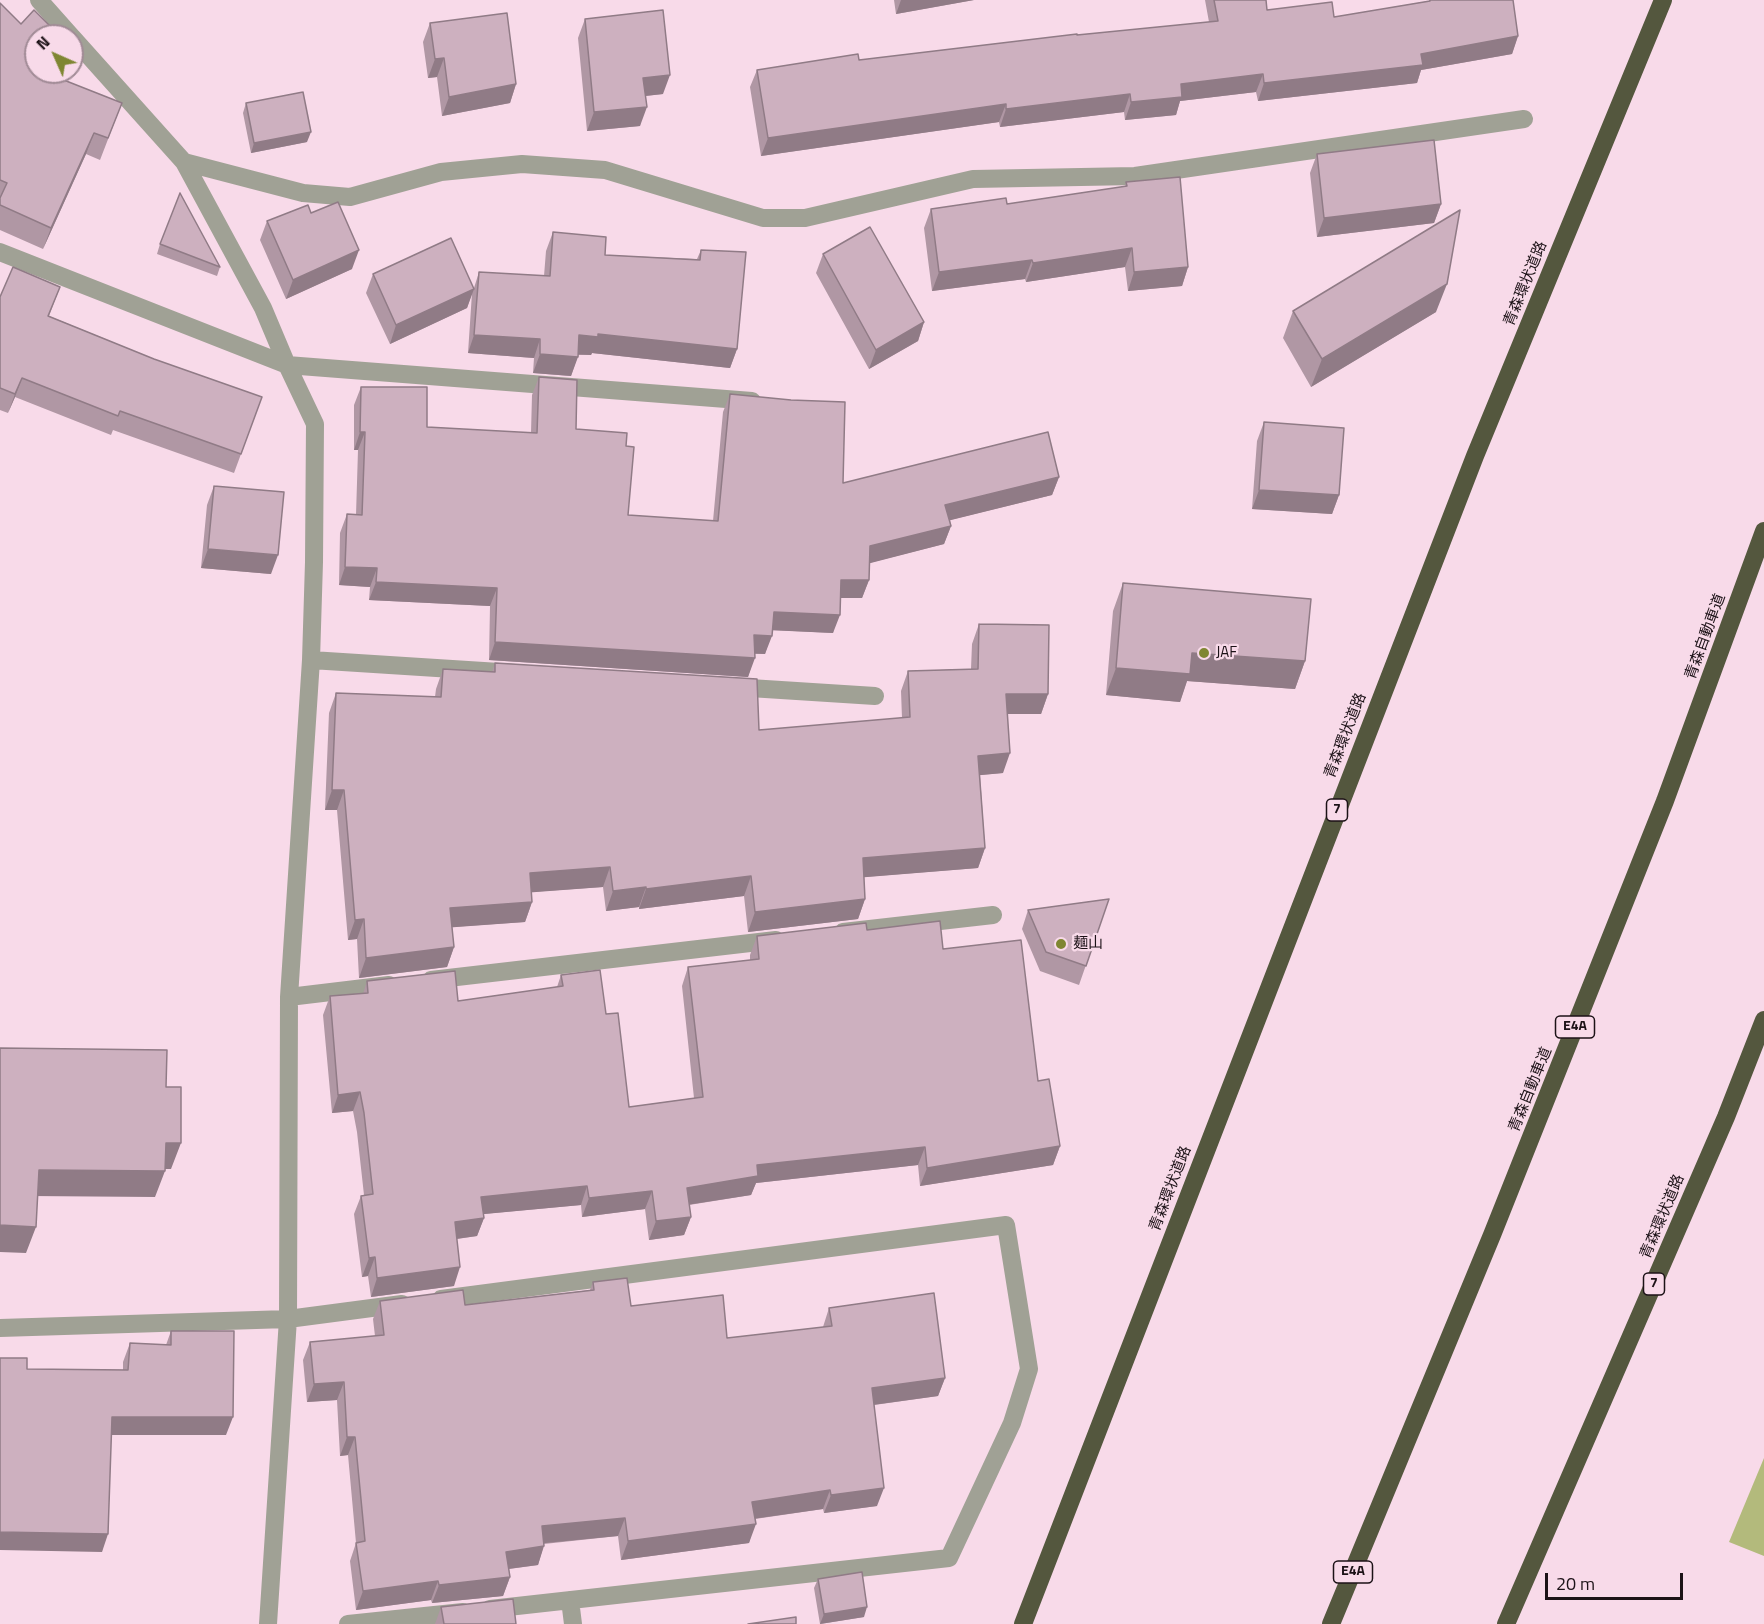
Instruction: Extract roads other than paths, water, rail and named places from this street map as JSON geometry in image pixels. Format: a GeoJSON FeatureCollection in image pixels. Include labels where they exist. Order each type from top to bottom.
{"type":"FeatureCollection","features":[{"type":"Feature","properties":{"kind":"highway","name":"青森環状道路"},"geometry":{"type":"LineString","coordinates":[[1023,1624],[1467,478],[1663,0]]}},
{"type":"Feature","properties":{"kind":"highway","name":"青森自動車道"},"geometry":{"type":"LineString","coordinates":[[1331,1624],[1492,1235],[1665,801],[1764,531]]}},
{"type":"Feature","properties":{"kind":"highway","name":"青森環状道路"},"geometry":{"type":"LineString","coordinates":[[1506,1624],[1721,1128],[1764,1020]]}},
{"type":"Feature","properties":{"kind":"street"},"geometry":{"type":"LineString","coordinates":[[39,0],[61,24]]}},
{"type":"Feature","properties":{"kind":"street"},"geometry":{"type":"LineString","coordinates":[[84,50],[184,162],[263,308],[315,423],[314,562],[310,660],[290,997],[288,1319],[268,1624]]}},
{"type":"Feature","properties":{"kind":"street"},"geometry":{"type":"LineString","coordinates":[[184,162],[303,193],[350,197],[441,172],[522,164],[604,170],[763,218],[805,218],[973,179],[1135,176],[1524,119]]}},
{"type":"Feature","properties":{"kind":"street"},"geometry":{"type":"LineString","coordinates":[[0,252],[287,365],[773,402]]}},
{"type":"Feature","properties":{"kind":"street"},"geometry":{"type":"LineString","coordinates":[[310,660],[534,675]]}},
{"type":"Feature","properties":{"kind":"street"},"geometry":{"type":"LineString","coordinates":[[722,687],[875,696]]}},
{"type":"Feature","properties":{"kind":"street"},"geometry":{"type":"LineString","coordinates":[[826,934],[993,915]]}},
{"type":"Feature","properties":{"kind":"street"},"geometry":{"type":"LineString","coordinates":[[290,997],[790,938]]}},
{"type":"Feature","properties":{"kind":"street"},"geometry":{"type":"LineString","coordinates":[[0,1328],[288,1319],[1006,1226],[1029,1370],[1012,1423],[949,1558],[348,1624]]}},
{"type":"Feature","properties":{"kind":"street"},"geometry":{"type":"LineString","coordinates":[[570,1600],[573,1624]]}},
{"type":"Feature","properties":{"kind":"place","name":"JAF"},"geometry":{"type":"Point","coordinates":[1204,653]}},
{"type":"Feature","properties":{"kind":"place","name":"麺山"},"geometry":{"type":"Point","coordinates":[1061,944]}}]}
